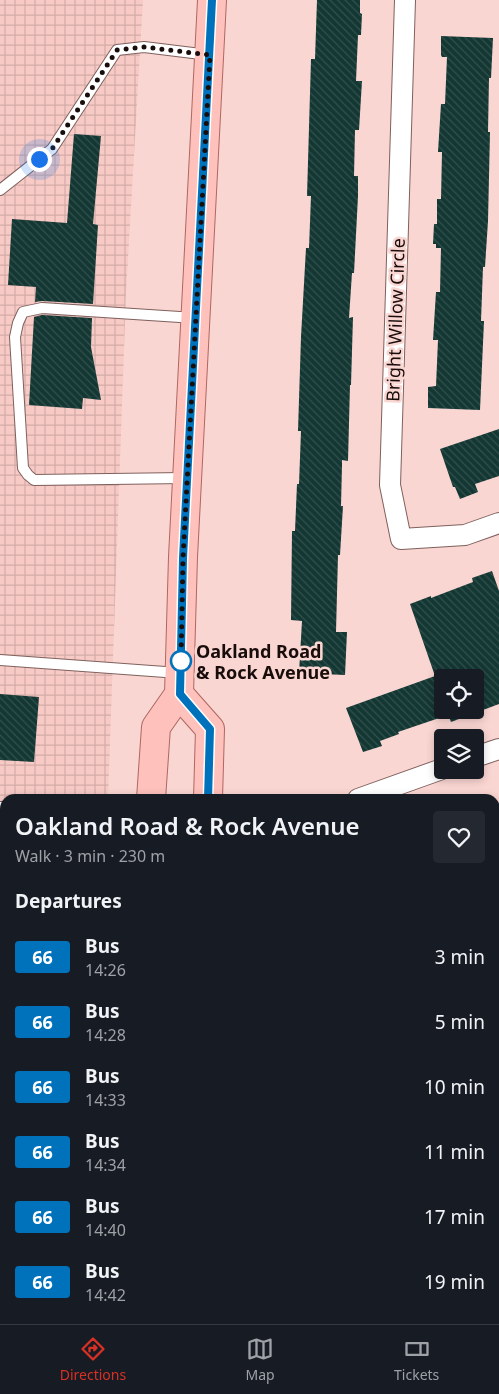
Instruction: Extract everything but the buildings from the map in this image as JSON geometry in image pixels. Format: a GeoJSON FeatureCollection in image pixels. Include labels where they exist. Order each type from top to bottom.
{"type":"FeatureCollection","features":[{"type":"Feature","properties":{"kind":"main road"},"geometry":{"type":"LineString","coordinates":[[151,794],[156,727],[180,683],[188,478],[212,0]]}},
{"type":"Feature","properties":{"kind":"main road"},"geometry":{"type":"LineString","coordinates":[[180,683],[210,729],[208,794]]}},
{"type":"Feature","properties":{"kind":"street","name":"Bright Willow Circle"},"geometry":{"type":"LineString","coordinates":[[405,0],[390,485],[401,539],[465,535],[499,523]]}},
{"type":"Feature","properties":{"kind":"street"},"geometry":{"type":"LineString","coordinates":[[484,755],[499,749]]}},
{"type":"Feature","properties":{"kind":"street"},"geometry":{"type":"LineString","coordinates":[[372,794],[434,772]]}},
{"type":"Feature","properties":{"kind":"lane"},"geometry":{"type":"LineString","coordinates":[[0,190],[52,149],[117,50],[144,47],[210,55]]}},
{"type":"Feature","properties":{"kind":"lane"},"geometry":{"type":"LineString","coordinates":[[188,478],[34,480],[23,468],[16,338],[18,323],[23,312],[42,308],[196,318]]}},
{"type":"Feature","properties":{"kind":"lane"},"geometry":{"type":"LineString","coordinates":[[0,660],[180,683]]}},
{"type":"Feature","properties":{"kind":"shaded area"},"geometry":{"type":"Polygon","coordinates":[[[0,0],[143,0],[126,293],[108,794],[0,794],[0,0]]]}},
{"type":"Feature","properties":{"kind":"bus line","name":"66"},"geometry":{"type":"LineString","coordinates":[[208,794],[210,729],[180,694],[183,558],[212,0]]}},
{"type":"Feature","properties":{"kind":"place","name":"Oakland Road & Rock Avenue"},"geometry":{"type":"Point","coordinates":[181,661]}},
{"type":"Feature","properties":{"kind":"route"},"geometry":{"type":"LineString","coordinates":[[39,159],[52,149],[117,50],[144,47],[210,55],[183,558],[181,661]]}}]}
